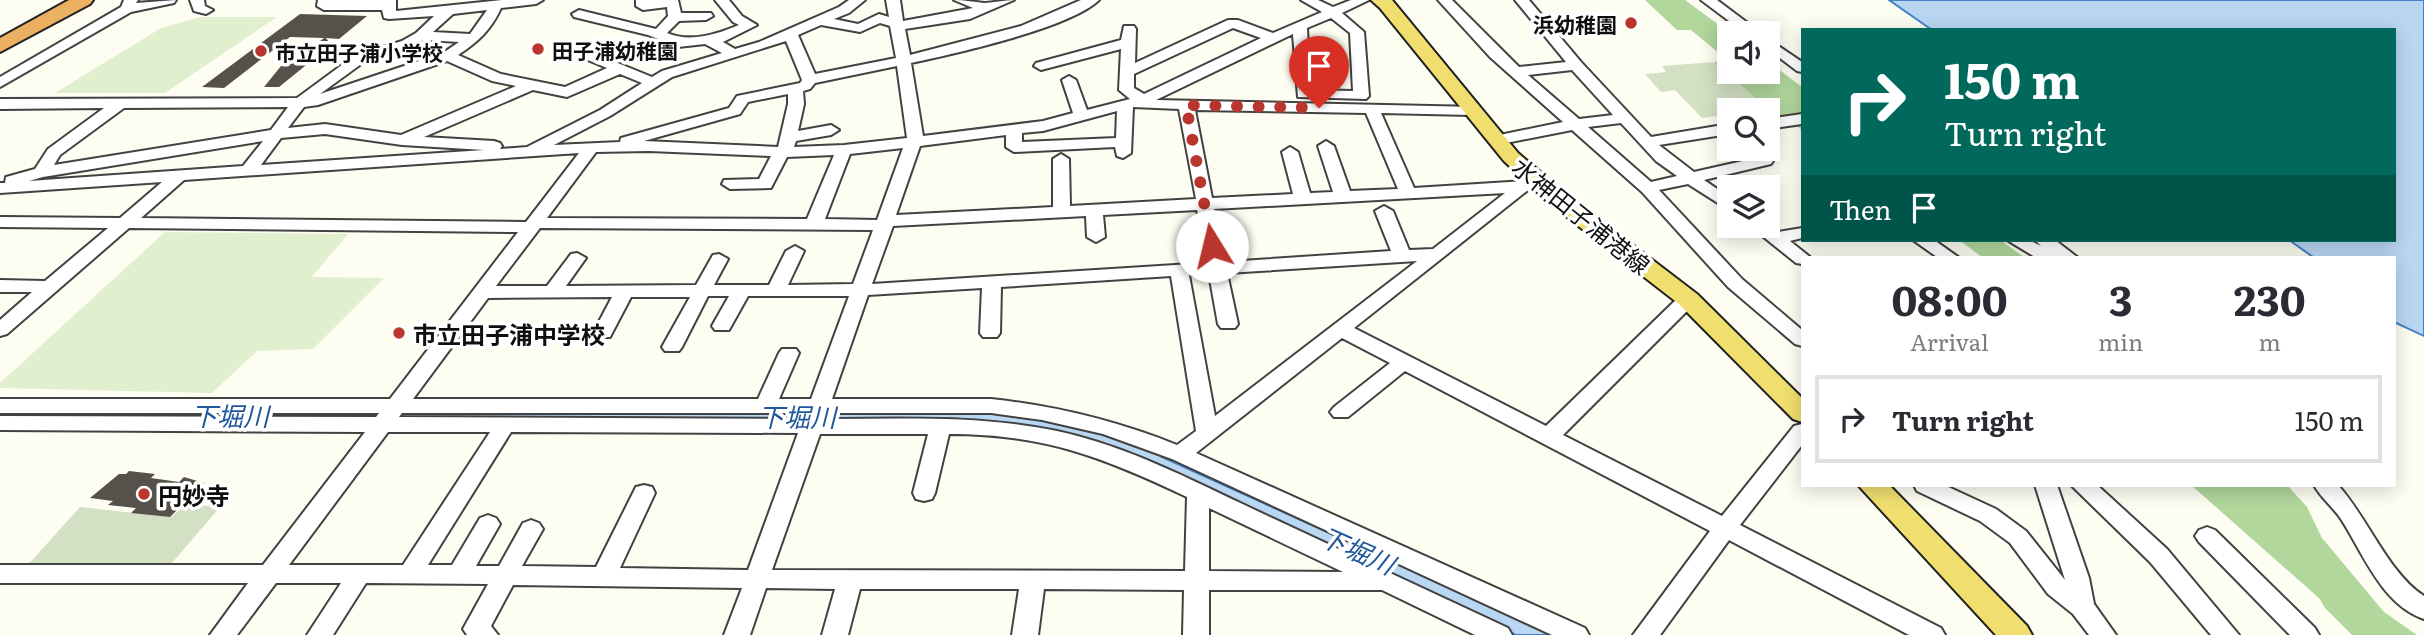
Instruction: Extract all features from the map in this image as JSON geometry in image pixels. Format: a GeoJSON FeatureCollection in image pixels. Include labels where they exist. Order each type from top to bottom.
{"type":"FeatureCollection","features":[{"type":"Feature","properties":{"kind":"highway"},"geometry":{"type":"LineString","coordinates":[[0,39],[70,0]]}},
{"type":"Feature","properties":{"kind":"highway"},"geometry":{"type":"LineString","coordinates":[[0,46],[83,0]]}},
{"type":"Feature","properties":{"kind":"main road","name":"水神田子浦港線"},"geometry":{"type":"LineString","coordinates":[[1379,0],[1531,185],[1688,299],[1801,412]]}},
{"type":"Feature","properties":{"kind":"main road"},"geometry":{"type":"LineString","coordinates":[[1874,487],[2016,635]]}},
{"type":"Feature","properties":{"kind":"street"},"geometry":{"type":"LineString","coordinates":[[0,83],[129,4],[169,0]]}},
{"type":"Feature","properties":{"kind":"street"},"geometry":{"type":"LineString","coordinates":[[325,0],[324,6],[389,3],[389,15],[419,15],[473,4],[496,5],[536,0]]}},
{"type":"Feature","properties":{"kind":"street"},"geometry":{"type":"LineString","coordinates":[[419,15],[433,0]]}},
{"type":"Feature","properties":{"kind":"street"},"geometry":{"type":"LineString","coordinates":[[643,0],[643,6],[673,2],[675,17]]}},
{"type":"Feature","properties":{"kind":"street"},"geometry":{"type":"LineString","coordinates":[[579,14],[659,34],[678,43],[713,41],[750,25],[737,17],[722,0]]}},
{"type":"Feature","properties":{"kind":"street"},"geometry":{"type":"LineString","coordinates":[[0,187],[41,172],[276,134],[325,129],[402,140],[472,143],[529,152],[605,113],[667,74],[790,34],[844,10],[858,0]]}},
{"type":"Feature","properties":{"kind":"street"},"geometry":{"type":"LineString","coordinates":[[737,635],[916,134],[893,0]]}},
{"type":"Feature","properties":{"kind":"street"},"geometry":{"type":"LineString","coordinates":[[961,0],[986,8]]}},
{"type":"Feature","properties":{"kind":"street"},"geometry":{"type":"LineString","coordinates":[[820,21],[860,28],[879,18],[897,24],[965,16],[1007,0]]}},
{"type":"Feature","properties":{"kind":"street"},"geometry":{"type":"LineString","coordinates":[[613,146],[735,111],[742,99],[1000,36],[1069,12],[1092,0]]}},
{"type":"Feature","properties":{"kind":"street"},"geometry":{"type":"LineString","coordinates":[[1300,25],[1303,94],[1361,96],[1357,32],[1332,12],[1308,0]]}},
{"type":"Feature","properties":{"kind":"street"},"geometry":{"type":"LineString","coordinates":[[0,187],[247,173],[613,146],[844,150],[1014,131],[1133,103],[1273,37],[1362,0]]}},
{"type":"Feature","properties":{"kind":"street"},"geometry":{"type":"LineString","coordinates":[[1445,0],[1495,54],[1648,188],[1735,283],[1801,339]]}},
{"type":"Feature","properties":{"kind":"street"},"geometry":{"type":"LineString","coordinates":[[1522,0],[1576,65],[1662,158],[1717,196]]}},
{"type":"Feature","properties":{"kind":"street"},"geometry":{"type":"LineString","coordinates":[[1708,0],[1737,21]]}},
{"type":"Feature","properties":{"kind":"street"},"geometry":{"type":"LineString","coordinates":[[0,104],[313,102],[448,57],[474,38],[488,22],[496,5]]}},
{"type":"Feature","properties":{"kind":"street"},"geometry":{"type":"LineString","coordinates":[[247,173],[299,103],[359,59],[407,44],[421,36],[448,11]]}},
{"type":"Feature","properties":{"kind":"street"},"geometry":{"type":"LineString","coordinates":[[659,34],[675,17],[706,16]]}},
{"type":"Feature","properties":{"kind":"street"},"geometry":{"type":"LineString","coordinates":[[1128,71],[1233,23],[1273,37]]}},
{"type":"Feature","properties":{"kind":"street"},"geometry":{"type":"LineString","coordinates":[[730,184],[765,184],[785,147],[802,84],[790,34]]}},
{"type":"Feature","properties":{"kind":"street"},"geometry":{"type":"LineString","coordinates":[[421,36],[474,38]]}},
{"type":"Feature","properties":{"kind":"street"},"geometry":{"type":"LineString","coordinates":[[1014,131],[1014,147],[1123,148],[1133,103],[1126,90],[1128,36],[1041,66]]}},
{"type":"Feature","properties":{"kind":"street"},"geometry":{"type":"LineString","coordinates":[[713,41],[734,54]]}},
{"type":"Feature","properties":{"kind":"street"},"geometry":{"type":"LineString","coordinates":[[571,48],[652,82]]}},
{"type":"Feature","properties":{"kind":"street"},"geometry":{"type":"LineString","coordinates":[[1780,52],[1801,67]]}},
{"type":"Feature","properties":{"kind":"street"},"geometry":{"type":"LineString","coordinates":[[448,57],[497,78],[566,92],[618,69]]}},
{"type":"Feature","properties":{"kind":"street"},"geometry":{"type":"LineString","coordinates":[[1518,72],[1576,65]]}},
{"type":"Feature","properties":{"kind":"street"},"geometry":{"type":"LineString","coordinates":[[1069,80],[1082,116]]}},
{"type":"Feature","properties":{"kind":"street"},"geometry":{"type":"LineString","coordinates":[[402,140],[531,85]]}},
{"type":"Feature","properties":{"kind":"street"},"geometry":{"type":"LineString","coordinates":[[1133,103],[1472,110]]}},
{"type":"Feature","properties":{"kind":"street"},"geometry":{"type":"LineString","coordinates":[[41,172],[54,152],[119,104]]}},
{"type":"Feature","properties":{"kind":"street"},"geometry":{"type":"LineString","coordinates":[[1186,105],[1215,268],[1228,324]]}},
{"type":"Feature","properties":{"kind":"street"},"geometry":{"type":"LineString","coordinates":[[1373,109],[1408,193]]}},
{"type":"Feature","properties":{"kind":"street"},"geometry":{"type":"LineString","coordinates":[[1496,141],[1576,124],[1624,118]]}},
{"type":"Feature","properties":{"kind":"street"},"geometry":{"type":"LineString","coordinates":[[1780,122],[1801,119]]}},
{"type":"Feature","properties":{"kind":"street"},"geometry":{"type":"LineString","coordinates":[[1785,121],[1801,132]]}},
{"type":"Feature","properties":{"kind":"street"},"geometry":{"type":"LineString","coordinates":[[785,147],[831,130]]}},
{"type":"Feature","properties":{"kind":"street"},"geometry":{"type":"LineString","coordinates":[[1647,142],[1717,132]]}},
{"type":"Feature","properties":{"kind":"street"},"geometry":{"type":"LineString","coordinates":[[1326,146],[1343,196]]}},
{"type":"Feature","properties":{"kind":"street"},"geometry":{"type":"LineString","coordinates":[[223,635],[591,148]]}},
{"type":"Feature","properties":{"kind":"street"},"geometry":{"type":"LineString","coordinates":[[814,224],[844,150]]}},
{"type":"Feature","properties":{"kind":"street"},"geometry":{"type":"LineString","coordinates":[[1290,152],[1303,198]]}},
{"type":"Feature","properties":{"kind":"street"},"geometry":{"type":"LineString","coordinates":[[1061,159],[1062,211]]}},
{"type":"Feature","properties":{"kind":"street"},"geometry":{"type":"LineString","coordinates":[[1648,188],[1765,162]]}},
{"type":"Feature","properties":{"kind":"street"},"geometry":{"type":"LineString","coordinates":[[0,330],[178,177]]}},
{"type":"Feature","properties":{"kind":"street"},"geometry":{"type":"LineString","coordinates":[[0,222],[534,225],[886,223],[1531,185]]}},
{"type":"Feature","properties":{"kind":"street"},"geometry":{"type":"LineString","coordinates":[[1180,454],[1437,254],[1531,185]]}},
{"type":"Feature","properties":{"kind":"street"},"geometry":{"type":"LineString","coordinates":[[1094,210],[1096,237]]}},
{"type":"Feature","properties":{"kind":"street"},"geometry":{"type":"LineString","coordinates":[[1384,211],[1402,256]]}},
{"type":"Feature","properties":{"kind":"street"},"geometry":{"type":"LineString","coordinates":[[1780,237],[1801,233]]}},
{"type":"Feature","properties":{"kind":"street"},"geometry":{"type":"LineString","coordinates":[[1777,238],[1801,258]]}},
{"type":"Feature","properties":{"kind":"street"},"geometry":{"type":"LineString","coordinates":[[1925,242],[1947,256]]}},
{"type":"Feature","properties":{"kind":"street"},"geometry":{"type":"LineString","coordinates":[[2020,242],[2046,256]]}},
{"type":"Feature","properties":{"kind":"street"},"geometry":{"type":"LineString","coordinates":[[2047,242],[2067,256]]}},
{"type":"Feature","properties":{"kind":"street"},"geometry":{"type":"LineString","coordinates":[[776,290],[795,251]]}},
{"type":"Feature","properties":{"kind":"street"},"geometry":{"type":"LineString","coordinates":[[482,292],[860,290],[1437,254]]}},
{"type":"Feature","properties":{"kind":"street"},"geometry":{"type":"LineString","coordinates":[[552,292],[577,258]]}},
{"type":"Feature","properties":{"kind":"street"},"geometry":{"type":"LineString","coordinates":[[672,346],[719,259]]}},
{"type":"Feature","properties":{"kind":"street"},"geometry":{"type":"LineString","coordinates":[[1179,270],[1207,433]]}},
{"type":"Feature","properties":{"kind":"street"},"geometry":{"type":"LineString","coordinates":[[990,332],[992,282]]}},
{"type":"Feature","properties":{"kind":"street"},"geometry":{"type":"LineString","coordinates":[[0,286],[50,287]]}},
{"type":"Feature","properties":{"kind":"street"},"geometry":{"type":"LineString","coordinates":[[603,333],[625,291]]}},
{"type":"Feature","properties":{"kind":"street"},"geometry":{"type":"LineString","coordinates":[[722,326],[741,291]]}},
{"type":"Feature","properties":{"kind":"street"},"geometry":{"type":"LineString","coordinates":[[1549,436],[1688,299]]}},
{"type":"Feature","properties":{"kind":"street"},"geometry":{"type":"LineString","coordinates":[[1340,330],[1932,635]]}},
{"type":"Feature","properties":{"kind":"street"},"geometry":{"type":"LineString","coordinates":[[766,405],[789,353]]}},
{"type":"Feature","properties":{"kind":"street"},"geometry":{"type":"LineString","coordinates":[[1341,412],[1404,362]]}},
{"type":"Feature","properties":{"kind":"street"},"geometry":{"type":"LineString","coordinates":[[0,423],[766,405],[816,416],[940,427],[984,427],[1065,439],[1098,447],[1198,491],[1499,635]]}},
{"type":"Feature","properties":{"kind":"street"},"geometry":{"type":"LineString","coordinates":[[0,406],[388,414],[506,424],[816,416],[991,406],[1029,410],[1095,422],[1130,433],[1576,635]]}},
{"type":"Feature","properties":{"kind":"street"},"geometry":{"type":"LineString","coordinates":[[410,574],[506,424]]}},
{"type":"Feature","properties":{"kind":"street"},"geometry":{"type":"LineString","coordinates":[[925,493],[940,427]]}},
{"type":"Feature","properties":{"kind":"street"},"geometry":{"type":"LineString","coordinates":[[1646,635],[1801,432]]}},
{"type":"Feature","properties":{"kind":"street"},"geometry":{"type":"LineString","coordinates":[[1929,487],[1988,515],[2018,537],[2057,587],[2082,607],[2103,635]]}},
{"type":"Feature","properties":{"kind":"street"},"geometry":{"type":"LineString","coordinates":[[2047,487],[2077,578],[2082,607]]}},
{"type":"Feature","properties":{"kind":"street"},"geometry":{"type":"LineString","coordinates":[[2085,487],[2115,511],[2158,552],[2226,635]]}},
{"type":"Feature","properties":{"kind":"street"},"geometry":{"type":"LineString","coordinates":[[2327,487],[2348,511],[2377,561],[2409,598],[2424,609]]}},
{"type":"Feature","properties":{"kind":"street"},"geometry":{"type":"LineString","coordinates":[[1196,635],[1198,491]]}},
{"type":"Feature","properties":{"kind":"street"},"geometry":{"type":"LineString","coordinates":[[604,576],[644,493]]}},
{"type":"Feature","properties":{"kind":"street"},"geometry":{"type":"LineString","coordinates":[[459,575],[488,524]]}},
{"type":"Feature","properties":{"kind":"street"},"geometry":{"type":"LineString","coordinates":[[485,635],[476,629],[531,529]]}},
{"type":"Feature","properties":{"kind":"street"},"geometry":{"type":"LineString","coordinates":[[2207,536],[2306,635]]}},
{"type":"Feature","properties":{"kind":"street"},"geometry":{"type":"LineString","coordinates":[[0,574],[270,573],[757,579],[1386,581]]}},
{"type":"Feature","properties":{"kind":"street"},"geometry":{"type":"LineString","coordinates":[[320,635],[359,575]]}},
{"type":"Feature","properties":{"kind":"street"},"geometry":{"type":"LineString","coordinates":[[835,635],[850,579]]}},
{"type":"Feature","properties":{"kind":"street"},"geometry":{"type":"LineString","coordinates":[[1025,635],[1033,580]]}},
{"type":"Feature","properties":{"kind":"green space"},"geometry":{"type":"Polygon","coordinates":[[[1645,0],[1685,0],[1717,23],[1717,52],[1691,30],[1677,30],[1645,0]]]}},
{"type":"Feature","properties":{"kind":"green space"},"geometry":{"type":"Polygon","coordinates":[[[200,17],[277,17],[165,93],[55,93],[161,28],[200,17]]]}},
{"type":"Feature","properties":{"kind":"green space"},"geometry":{"type":"Polygon","coordinates":[[[1714,62],[1717,65],[1717,84],[1739,84],[1755,98],[1717,98],[1717,117],[1702,118],[1675,90],[1661,92],[1645,74],[1666,72],[1662,66],[1714,62]]]}},
{"type":"Feature","properties":{"kind":"green space"},"geometry":{"type":"Polygon","coordinates":[[[1780,70],[1801,86],[1801,129],[1786,118],[1780,119],[1780,98],[1755,98],[1739,84],[1780,84],[1780,70]]]}},
{"type":"Feature","properties":{"kind":"green space"},"geometry":{"type":"Polygon","coordinates":[[[165,232],[348,234],[312,277],[384,278],[313,349],[257,351],[212,393],[0,388],[0,383],[165,232]]]}},
{"type":"Feature","properties":{"kind":"green space"},"geometry":{"type":"Polygon","coordinates":[[[1962,242],[2003,242],[2023,256],[1981,256],[1962,242]]]}},
{"type":"Feature","properties":{"kind":"green space"},"geometry":{"type":"Polygon","coordinates":[[[2193,487],[2289,487],[2307,507],[2322,538],[2384,612],[2417,635],[2352,635],[2325,608],[2319,598],[2193,487]]]}},
{"type":"Feature","properties":{"kind":"green space"},"geometry":{"type":"Polygon","coordinates":[[[187,504],[220,507],[165,571],[25,568],[80,507],[171,517],[187,504]]]}},
{"type":"Feature","properties":{"kind":"water"},"geometry":{"type":"Polygon","coordinates":[[[1889,0],[2424,0],[2424,336],[2396,323],[2396,256],[2312,256],[2292,242],[2396,242],[2396,28],[1929,28],[1889,0]]]}},
{"type":"Feature","properties":{"kind":"water"},"geometry":{"type":"Polygon","coordinates":[[[1120,438],[1554,635],[1516,635],[1114,446],[1120,438]]]}},
{"type":"Feature","properties":{"kind":"building","name":"市立田子浦小学校"},"geometry":{"type":"Polygon","coordinates":[[[300,14],[367,16],[339,39],[326,38],[331,45],[279,87],[264,87],[281,66],[288,66],[324,38],[290,37],[224,88],[202,87],[300,14]]]}},
{"type":"Feature","properties":{"kind":"building","name":"円妙寺"},"geometry":{"type":"Polygon","coordinates":[[[129,471],[155,474],[151,478],[179,482],[184,477],[204,483],[170,517],[131,513],[136,508],[108,505],[113,501],[90,498],[119,474],[129,471]]]}},
{"type":"Feature","properties":{"kind":"waterway","name":"下堀川"},"geometry":{"type":"LineString","coordinates":[[0,413],[999,416],[1088,429],[1149,453]]}},
{"type":"Feature","properties":{"kind":"place","name":"浜幼稚園"},"geometry":{"type":"Point","coordinates":[1631,23]}},
{"type":"Feature","properties":{"kind":"place","name":"田子浦幼稚園"},"geometry":{"type":"Point","coordinates":[538,49]}},
{"type":"Feature","properties":{"kind":"place","name":"市立田子浦小学校"},"geometry":{"type":"Point","coordinates":[261,51]}},
{"type":"Feature","properties":{"kind":"place","name":"市立田子浦中学校"},"geometry":{"type":"Point","coordinates":[399,333]}},
{"type":"Feature","properties":{"kind":"place","name":"円妙寺"},"geometry":{"type":"Point","coordinates":[144,494]}},
{"type":"Feature","properties":{"kind":"route"},"geometry":{"type":"LineString","coordinates":[[1212,246],[1186,105],[1319,108]]}}]}
